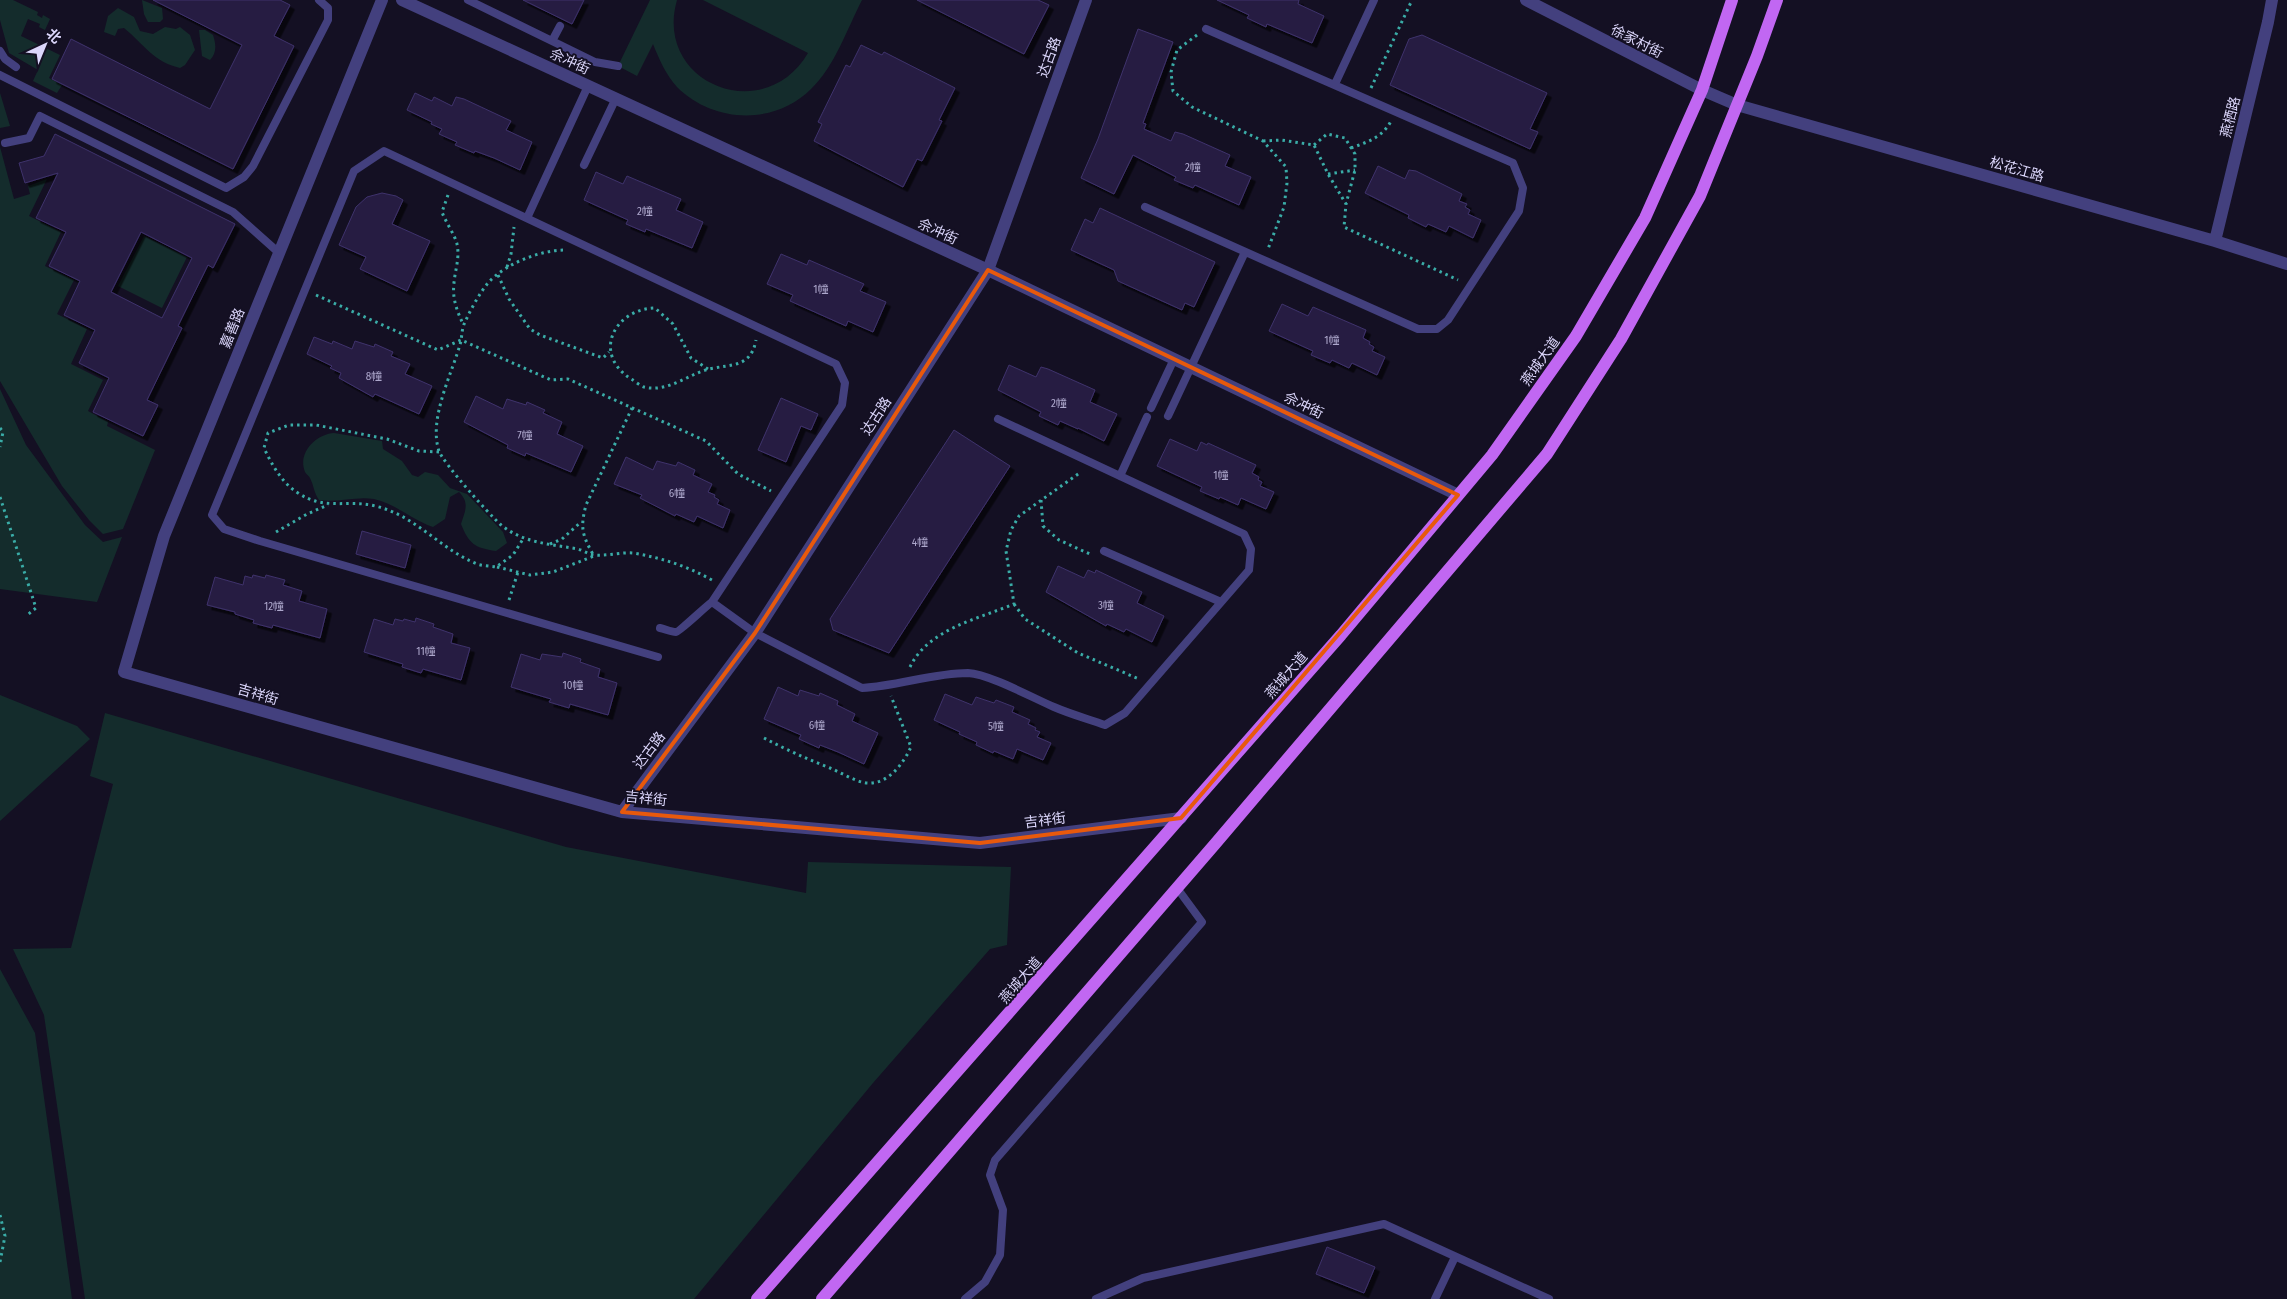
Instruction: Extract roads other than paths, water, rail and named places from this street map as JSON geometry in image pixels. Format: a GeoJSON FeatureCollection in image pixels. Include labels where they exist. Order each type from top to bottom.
{"type":"FeatureCollection","features":[{"type":"Feature","properties":{"kind":"main road","name":"燕城大道"},"geometry":{"type":"LineString","coordinates":[[757,1299],[1347,628],[1492,455],[1576,336],[1645,218],[1702,90],[1732,0]]}},
{"type":"Feature","properties":{"kind":"main road"},"geometry":{"type":"LineString","coordinates":[[822,1299],[1177,888],[1547,454],[1621,339],[1700,196],[1777,0]]}},
{"type":"Feature","properties":{"kind":"street","name":"嘉善路"},"geometry":{"type":"LineString","coordinates":[[124,672],[164,536],[382,0]]}},
{"type":"Feature","properties":{"kind":"street","name":"佘冲街"},"geometry":{"type":"LineString","coordinates":[[402,0],[988,270],[1458,495]]}},
{"type":"Feature","properties":{"kind":"street","name":"达古路"},"geometry":{"type":"LineString","coordinates":[[622,812],[755,633],[988,270],[1086,0]]}},
{"type":"Feature","properties":{"kind":"street","name":"徐家村街"},"geometry":{"type":"LineString","coordinates":[[1526,0],[1702,90],[1737,104]]}},
{"type":"Feature","properties":{"kind":"street","name":"燕栖路"},"geometry":{"type":"LineString","coordinates":[[2215,241],[2272,0]]}},
{"type":"Feature","properties":{"kind":"street","name":"松花江路"},"geometry":{"type":"LineString","coordinates":[[1737,104],[2215,241],[2287,264]]}},
{"type":"Feature","properties":{"kind":"street","name":"吉祥街"},"geometry":{"type":"LineString","coordinates":[[124,672],[622,812],[980,843],[1181,818]]}},
{"type":"Feature","properties":{"kind":"lane"},"geometry":{"type":"LineString","coordinates":[[0,75],[226,188],[244,177],[253,166],[328,20],[328,8],[320,0]]}},
{"type":"Feature","properties":{"kind":"lane"},"geometry":{"type":"LineString","coordinates":[[468,0],[596,62],[618,66]]}},
{"type":"Feature","properties":{"kind":"lane"},"geometry":{"type":"LineString","coordinates":[[1335,84],[1374,0]]}},
{"type":"Feature","properties":{"kind":"lane"},"geometry":{"type":"LineString","coordinates":[[552,42],[560,26]]}},
{"type":"Feature","properties":{"kind":"lane"},"geometry":{"type":"LineString","coordinates":[[1145,207],[1418,329],[1438,329],[1448,320],[1519,211],[1523,188],[1513,163],[1206,29]]}},
{"type":"Feature","properties":{"kind":"lane"},"geometry":{"type":"LineString","coordinates":[[0,51],[5,59],[16,67]]}},
{"type":"Feature","properties":{"kind":"lane"},"geometry":{"type":"LineString","coordinates":[[527,218],[588,86]]}},
{"type":"Feature","properties":{"kind":"lane"},"geometry":{"type":"LineString","coordinates":[[584,165],[616,98]]}},
{"type":"Feature","properties":{"kind":"lane"},"geometry":{"type":"LineString","coordinates":[[5,143],[29,138],[40,116],[233,212],[278,252]]}},
{"type":"Feature","properties":{"kind":"lane"},"geometry":{"type":"LineString","coordinates":[[658,657],[260,541],[224,529],[212,515],[354,171],[384,151],[836,364],[845,383],[842,405],[723,586],[712,602],[696,613],[681,630],[675,632],[660,628]]}},
{"type":"Feature","properties":{"kind":"lane"},"geometry":{"type":"LineString","coordinates":[[1168,416],[1245,252]]}},
{"type":"Feature","properties":{"kind":"lane"},"geometry":{"type":"LineString","coordinates":[[1151,408],[1174,359]]}},
{"type":"Feature","properties":{"kind":"lane"},"geometry":{"type":"LineString","coordinates":[[1120,476],[1147,417]]}},
{"type":"Feature","properties":{"kind":"lane"},"geometry":{"type":"LineString","coordinates":[[712,602],[755,633],[862,688],[970,673],[1000,683],[1056,708],[1105,725],[1125,714],[1249,570],[1250,549],[1244,534],[998,418]]}},
{"type":"Feature","properties":{"kind":"lane"},"geometry":{"type":"LineString","coordinates":[[1104,551],[1221,602]]}},
{"type":"Feature","properties":{"kind":"lane"},"geometry":{"type":"LineString","coordinates":[[965,1299],[985,1282],[1000,1255],[1003,1210],[990,1175],[995,1160],[1202,922],[1177,888]]}},
{"type":"Feature","properties":{"kind":"lane"},"geometry":{"type":"LineString","coordinates":[[1096,1299],[1143,1278],[1384,1224],[1549,1299]]}},
{"type":"Feature","properties":{"kind":"lane"},"geometry":{"type":"LineString","coordinates":[[1435,1299],[1455,1257]]}}]}
